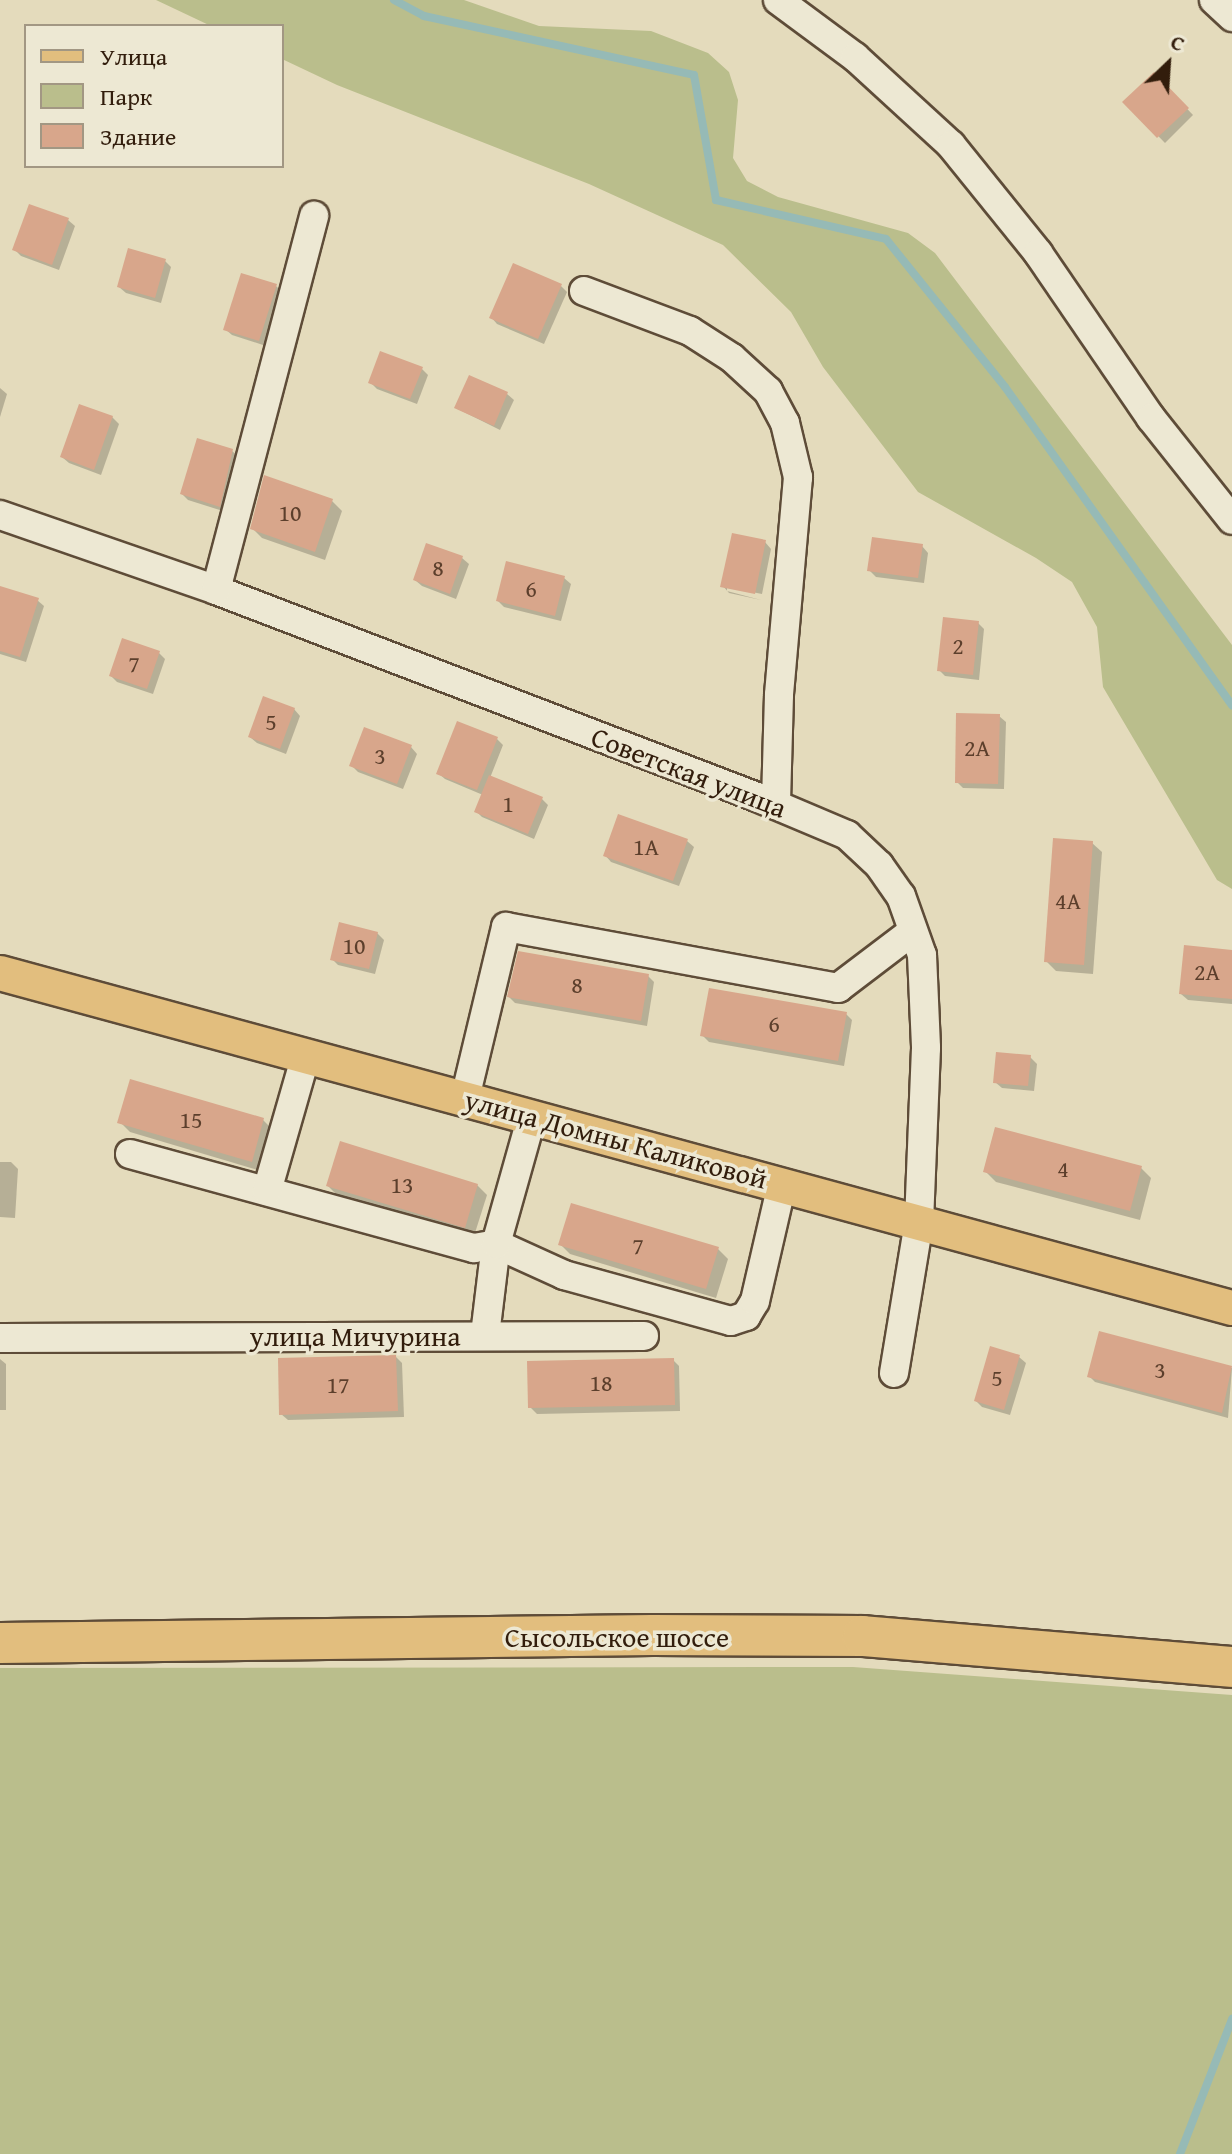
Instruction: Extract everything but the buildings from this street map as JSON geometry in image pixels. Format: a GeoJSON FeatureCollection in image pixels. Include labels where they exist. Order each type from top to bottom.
{"type":"FeatureCollection","features":[{"type":"Feature","properties":{"kind":"highway","name":"Сысольское шоссе"},"geometry":{"type":"LineString","coordinates":[[0,1643],[653,1635],[863,1636],[1232,1667]]}},
{"type":"Feature","properties":{"kind":"main road","name":"улица Домны Каликовой"},"geometry":{"type":"LineString","coordinates":[[0,973],[1232,1308]]}},
{"type":"Feature","properties":{"kind":"street"},"geometry":{"type":"LineString","coordinates":[[778,0],[855,57],[951,145],[1038,253],[1151,418],[1232,520]]}},
{"type":"Feature","properties":{"kind":"street"},"geometry":{"type":"LineString","coordinates":[[1214,0],[1232,17]]}},
{"type":"Feature","properties":{"kind":"street"},"geometry":{"type":"LineString","coordinates":[[216,590],[314,216]]}},
{"type":"Feature","properties":{"kind":"street"},"geometry":{"type":"LineString","coordinates":[[584,291],[690,331],[732,358],[768,391],[785,423],[798,477],[779,695],[776,805]]}},
{"type":"Feature","properties":{"kind":"street","name":"Советская улица"},"geometry":{"type":"LineString","coordinates":[[0,515],[216,590],[776,805],[847,835],[879,865],[901,896],[922,955],[926,1048],[919,1222],[894,1373]]}},
{"type":"Feature","properties":{"kind":"street"},"geometry":{"type":"LineString","coordinates":[[465,1098],[506,927],[838,988],[913,931]]}},
{"type":"Feature","properties":{"kind":"street"},"geometry":{"type":"LineString","coordinates":[[267,1191],[306,1055]]}},
{"type":"Feature","properties":{"kind":"street","name":"улица Мичурина"},"geometry":{"type":"LineString","coordinates":[[0,1338],[485,1335],[496,1244],[532,1116]]}},
{"type":"Feature","properties":{"kind":"street"},"geometry":{"type":"LineString","coordinates":[[130,1154],[474,1248],[496,1244],[564,1275],[731,1321],[746,1316],[755,1301],[782,1184]]}},
{"type":"Feature","properties":{"kind":"street"},"geometry":{"type":"LineString","coordinates":[[485,1335],[644,1336]]}},
{"type":"Feature","properties":{"kind":"green space"},"geometry":{"type":"Polygon","coordinates":[[[156,0],[464,0],[539,26],[651,31],[708,53],[729,72],[738,100],[733,158],[747,181],[778,197],[908,233],[935,253],[1232,645],[1232,889],[1217,880],[1103,687],[1097,627],[1072,582],[1036,558],[918,492],[823,367],[791,312],[723,245],[589,184],[337,85],[284,60],[284,24],[207,24],[156,0]]]}},
{"type":"Feature","properties":{"kind":"green space"},"geometry":{"type":"Polygon","coordinates":[[[853,1667],[1232,1695],[1232,2154],[0,2154],[0,1668],[853,1667]]]}},
{"type":"Feature","properties":{"kind":"waterway"},"geometry":{"type":"LineString","coordinates":[[394,0],[424,16],[694,75],[716,200],[886,239],[1005,387],[1232,705]]}},
{"type":"Feature","properties":{"kind":"waterway"},"geometry":{"type":"LineString","coordinates":[[1180,2154],[1232,2019]]}}]}
